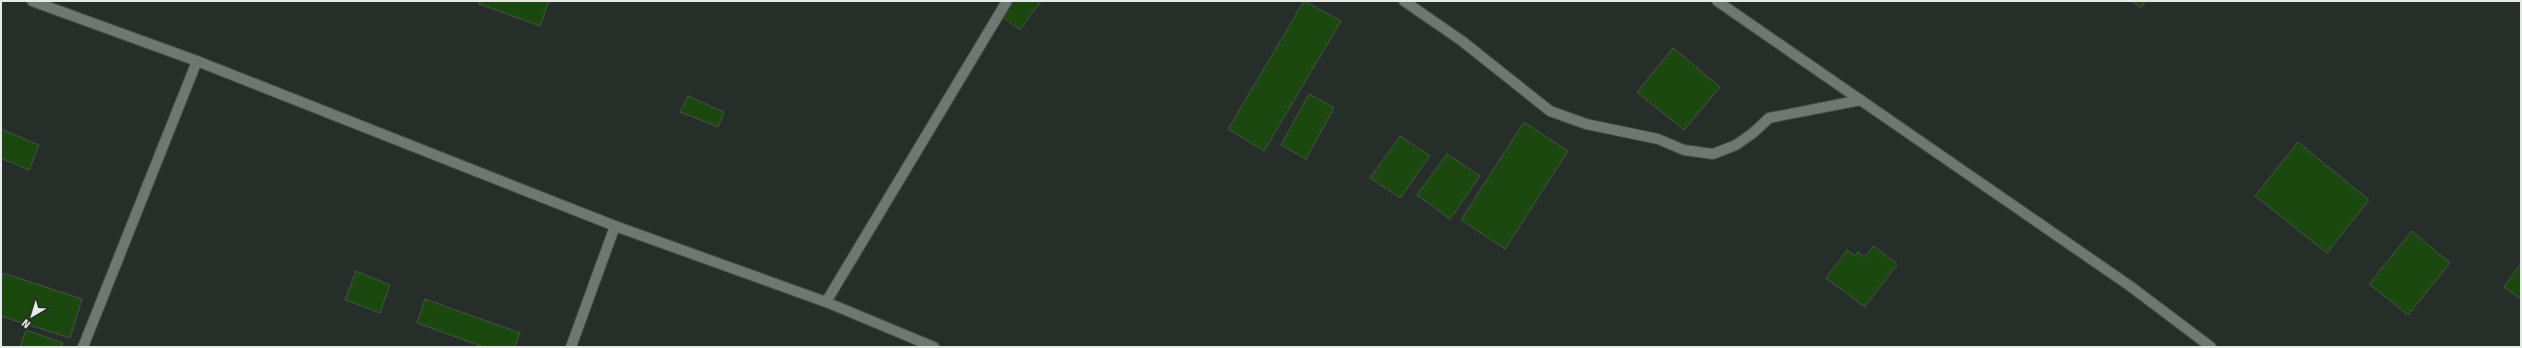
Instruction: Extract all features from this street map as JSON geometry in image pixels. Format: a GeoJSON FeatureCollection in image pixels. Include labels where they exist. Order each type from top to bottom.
{"type":"FeatureCollection","features":[{"type":"Feature","properties":{"kind":"street"},"geometry":{"type":"LineString","coordinates":[[32,1],[197,61],[615,226],[826,302],[934,347]]}},
{"type":"Feature","properties":{"kind":"street"},"geometry":{"type":"LineString","coordinates":[[826,302],[1007,1]]}},
{"type":"Feature","properties":{"kind":"street"},"geometry":{"type":"LineString","coordinates":[[1404,1],[1462,41],[1550,111],[1586,124],[1658,139],[1684,150],[1713,154],[1736,145],[1753,134],[1769,118],[1860,100]]}},
{"type":"Feature","properties":{"kind":"street"},"geometry":{"type":"LineString","coordinates":[[1717,1],[2130,286],[2211,347]]}},
{"type":"Feature","properties":{"kind":"street"},"geometry":{"type":"LineString","coordinates":[[83,347],[197,61]]}},
{"type":"Feature","properties":{"kind":"street"},"geometry":{"type":"LineString","coordinates":[[571,347],[615,226]]}},
{"type":"Feature","properties":{"kind":"building"},"geometry":{"type":"Polygon","coordinates":[[[479,1],[549,1],[540,26],[479,4],[479,1]]]}},
{"type":"Feature","properties":{"kind":"building"},"geometry":{"type":"Polygon","coordinates":[[[1010,1],[1041,1],[1020,30],[1000,15],[1010,1]]]}},
{"type":"Feature","properties":{"kind":"building"},"geometry":{"type":"Polygon","coordinates":[[[1304,1],[1341,21],[1264,151],[1228,129],[1304,1]]]}},
{"type":"Feature","properties":{"kind":"building"},"geometry":{"type":"Polygon","coordinates":[[[2132,1],[2146,1],[2141,8],[2132,1]]]}},
{"type":"Feature","properties":{"kind":"building"},"geometry":{"type":"Polygon","coordinates":[[[1673,48],[1720,87],[1684,130],[1637,92],[1673,48]]]}},
{"type":"Feature","properties":{"kind":"building"},"geometry":{"type":"Polygon","coordinates":[[[1309,94],[1334,108],[1306,159],[1281,145],[1309,94]]]}},
{"type":"Feature","properties":{"kind":"building"},"geometry":{"type":"Polygon","coordinates":[[[688,96],[724,112],[718,127],[680,112],[688,96]]]}},
{"type":"Feature","properties":{"kind":"building"},"geometry":{"type":"Polygon","coordinates":[[[1524,122],[1568,151],[1505,249],[1461,220],[1524,122]]]}},
{"type":"Feature","properties":{"kind":"building"},"geometry":{"type":"Polygon","coordinates":[[[1,129],[39,145],[29,170],[1,158],[1,129]]]}},
{"type":"Feature","properties":{"kind":"building"},"geometry":{"type":"Polygon","coordinates":[[[1400,136],[1430,156],[1400,198],[1370,178],[1400,136]]]}},
{"type":"Feature","properties":{"kind":"building"},"geometry":{"type":"Polygon","coordinates":[[[2298,142],[2369,200],[2327,253],[2255,196],[2298,142]]]}},
{"type":"Feature","properties":{"kind":"building"},"geometry":{"type":"Polygon","coordinates":[[[1447,154],[1480,176],[1450,219],[1417,195],[1447,154]]]}},
{"type":"Feature","properties":{"kind":"building"},"geometry":{"type":"Polygon","coordinates":[[[2412,231],[2450,263],[2408,315],[2369,284],[2412,231]]]}},
{"type":"Feature","properties":{"kind":"building"},"geometry":{"type":"Polygon","coordinates":[[[1874,246],[1897,264],[1865,307],[1826,278],[1847,250],[1855,256],[1858,252],[1864,257],[1874,246]]]}},
{"type":"Feature","properties":{"kind":"building"},"geometry":{"type":"Polygon","coordinates":[[[2521,263],[2521,299],[2504,287],[2521,263]]]}},
{"type":"Feature","properties":{"kind":"building"},"geometry":{"type":"Polygon","coordinates":[[[356,271],[390,285],[380,313],[345,300],[356,271]]]}},
{"type":"Feature","properties":{"kind":"building"},"geometry":{"type":"Polygon","coordinates":[[[3,273],[82,299],[70,338],[1,316],[1,281],[3,273]]]}},
{"type":"Feature","properties":{"kind":"building"},"geometry":{"type":"Polygon","coordinates":[[[425,299],[520,333],[515,347],[484,347],[417,323],[425,299]]]}},
{"type":"Feature","properties":{"kind":"building"},"geometry":{"type":"Polygon","coordinates":[[[26,330],[63,343],[61,347],[20,347],[26,330]]]}}]}
